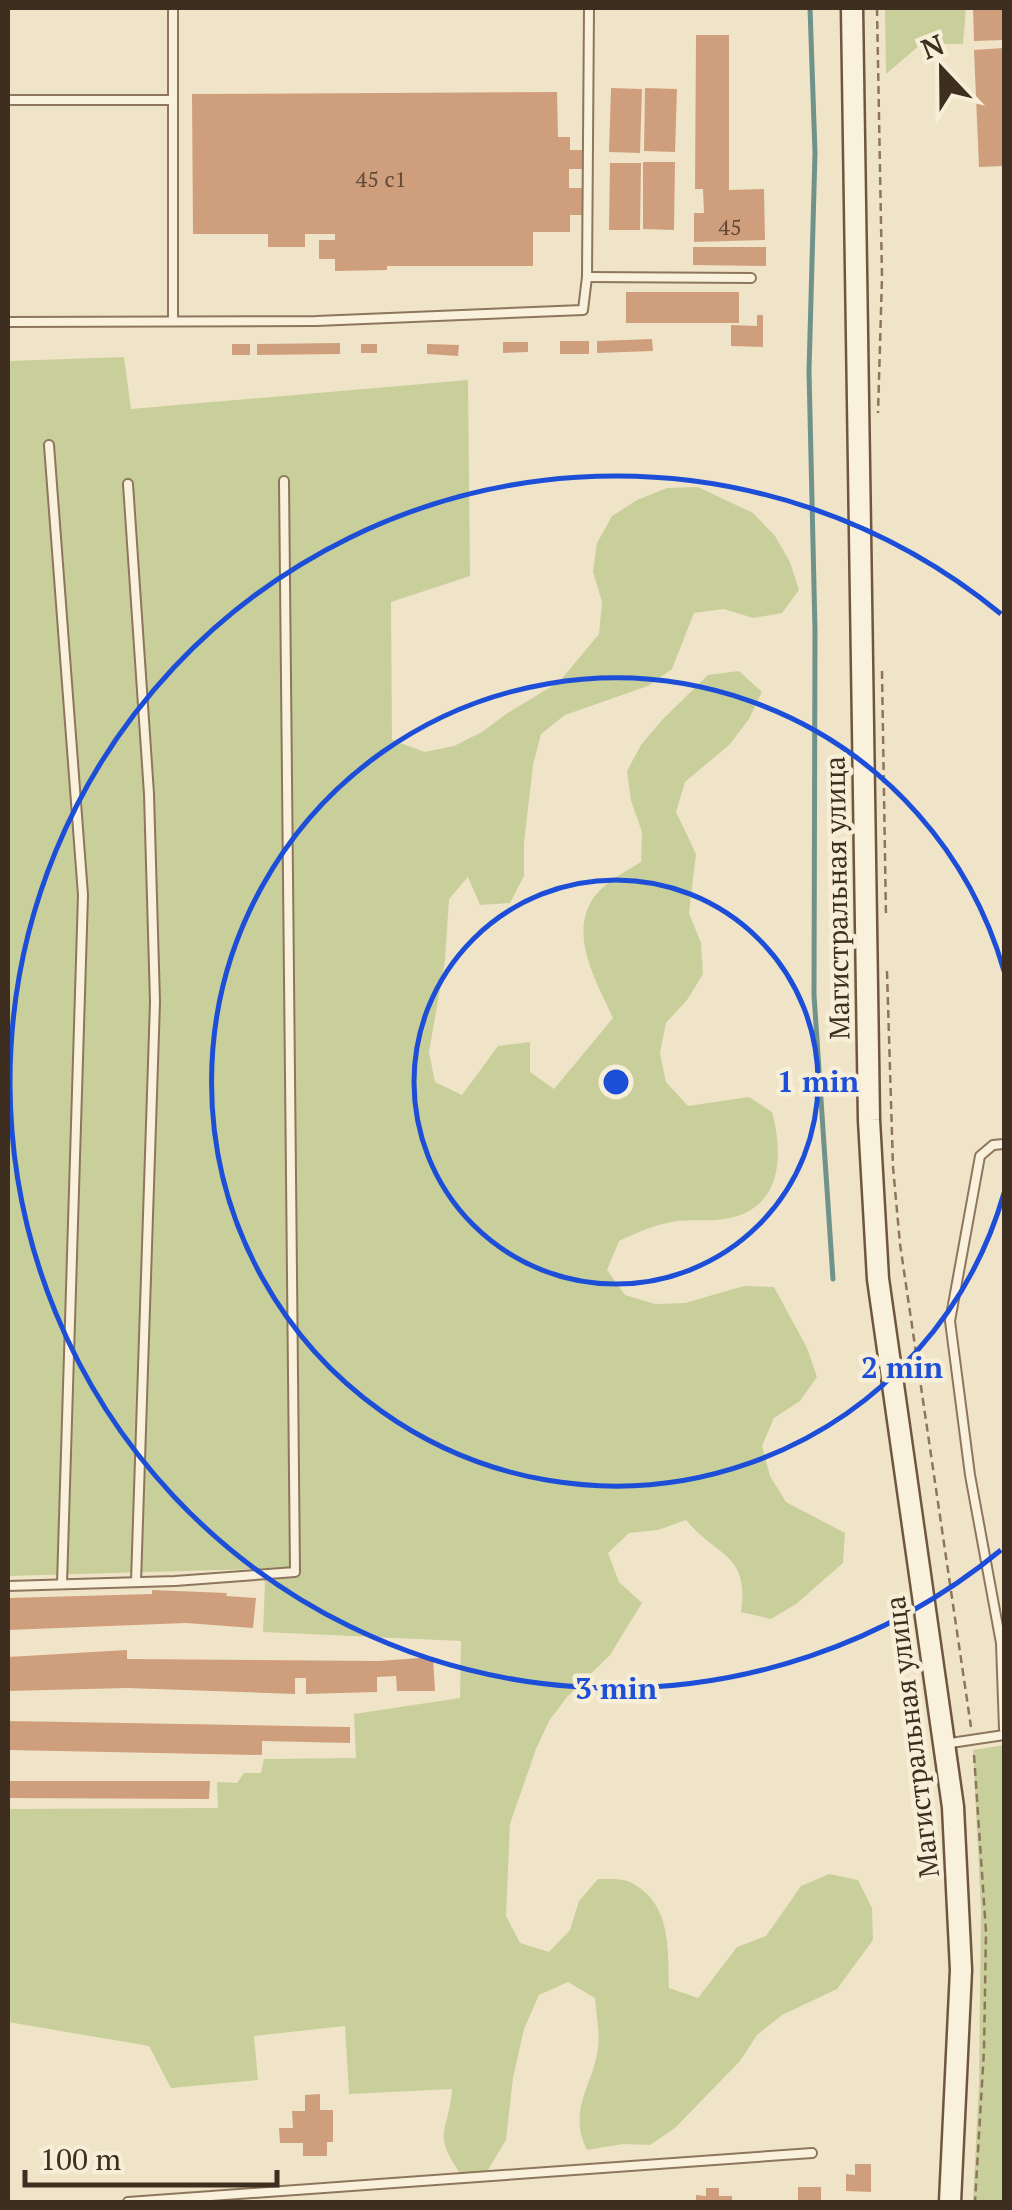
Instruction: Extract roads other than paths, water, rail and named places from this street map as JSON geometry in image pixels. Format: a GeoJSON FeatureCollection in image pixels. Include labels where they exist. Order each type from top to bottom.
{"type":"FeatureCollection","features":[{"type":"Feature","properties":{"kind":"main road","name":"Магистральная улица"},"geometry":{"type":"LineString","coordinates":[[852,8],[866,1046],[873,1212],[880,1296],[953,1808],[961,1970],[950,2202]]}},
{"type":"Feature","properties":{"kind":"lane"},"geometry":{"type":"LineString","coordinates":[[173,8],[173,320]]}},
{"type":"Feature","properties":{"kind":"lane"},"geometry":{"type":"LineString","coordinates":[[8,322],[316,321],[584,310],[589,8]]}},
{"type":"Feature","properties":{"kind":"lane"},"geometry":{"type":"LineString","coordinates":[[8,100],[173,100]]}},
{"type":"Feature","properties":{"kind":"lane"},"geometry":{"type":"LineString","coordinates":[[587,277],[751,278]]}},
{"type":"Feature","properties":{"kind":"lane"},"geometry":{"type":"LineString","coordinates":[[49,445],[83,896],[62,1584]]}},
{"type":"Feature","properties":{"kind":"lane"},"geometry":{"type":"LineString","coordinates":[[8,1586],[295,1572],[284,481]]}},
{"type":"Feature","properties":{"kind":"lane"},"geometry":{"type":"LineString","coordinates":[[128,484],[149,794],[155,1002],[136,1582]]}},
{"type":"Feature","properties":{"kind":"lane"},"geometry":{"type":"LineString","coordinates":[[944,1744],[1004,1732],[1001,1643],[970,1475],[950,1321],[980,1156],[992,1145],[1004,1144]]}},
{"type":"Feature","properties":{"kind":"lane"},"geometry":{"type":"LineString","coordinates":[[128,2202],[812,2153]]}},
{"type":"Feature","properties":{"kind":"waterway"},"geometry":{"type":"LineString","coordinates":[[810,8],[815,153],[809,371],[815,630],[814,995],[833,1279]]}}]}
